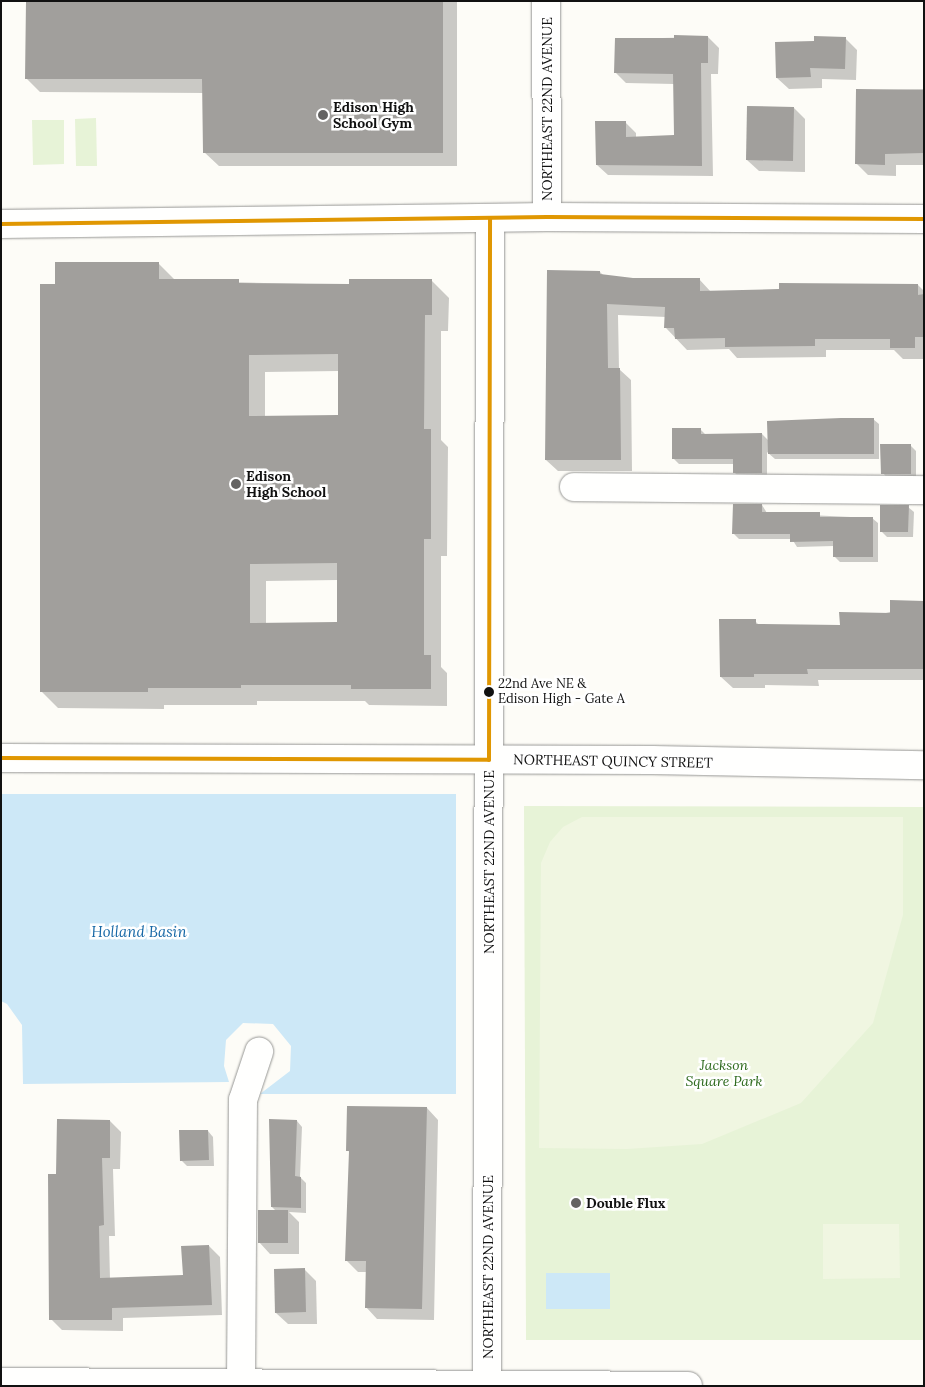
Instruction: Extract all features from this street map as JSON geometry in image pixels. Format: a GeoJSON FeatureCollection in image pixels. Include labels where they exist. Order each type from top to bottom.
{"type":"FeatureCollection","features":[{"type":"Feature","properties":{"kind":"street","name":"NORTHEAST 22ND AVENUE"},"geometry":{"type":"LineString","coordinates":[[546,1],[547,217]]}},
{"type":"Feature","properties":{"kind":"street"},"geometry":{"type":"LineString","coordinates":[[1,224],[547,217],[924,219]]}},
{"type":"Feature","properties":{"kind":"street","name":"NORTHEAST 22ND AVENUE"},"geometry":{"type":"LineString","coordinates":[[487,1385],[490,218]]}},
{"type":"Feature","properties":{"kind":"street"},"geometry":{"type":"LineString","coordinates":[[574,487],[924,490]]}},
{"type":"Feature","properties":{"kind":"street","name":"NORTHEAST QUINCY STREET"},"geometry":{"type":"LineString","coordinates":[[1,758],[489,760],[924,765]]}},
{"type":"Feature","properties":{"kind":"street"},"geometry":{"type":"LineString","coordinates":[[241,1383],[243,1100],[259,1052]]}},
{"type":"Feature","properties":{"kind":"street"},"geometry":{"type":"LineString","coordinates":[[1,1382],[688,1386]]}},
{"type":"Feature","properties":{"kind":"green space"},"geometry":{"type":"Polygon","coordinates":[[[96,118],[97,166],[76,166],[75,119],[96,118]]]}},
{"type":"Feature","properties":{"kind":"green space"},"geometry":{"type":"Polygon","coordinates":[[[32,120],[64,120],[64,164],[33,165],[32,120]]]}},
{"type":"Feature","properties":{"kind":"green space","name":"Jackson Square Park"},"geometry":{"type":"Polygon","coordinates":[[[524,806],[924,807],[924,1340],[526,1340],[524,806]]]}},
{"type":"Feature","properties":{"kind":"green space"},"geometry":{"type":"Polygon","coordinates":[[[582,817],[903,817],[903,915],[873,1023],[801,1103],[702,1144],[627,1149],[539,1148],[541,863],[550,842],[563,827],[582,817]]]}},
{"type":"Feature","properties":{"kind":"green space"},"geometry":{"type":"Polygon","coordinates":[[[823,1224],[899,1224],[900,1278],[823,1279],[823,1224]]]}},
{"type":"Feature","properties":{"kind":"water","name":"Holland Basin"},"geometry":{"type":"Polygon","coordinates":[[[1,794],[456,794],[456,1094],[260,1094],[290,1071],[291,1046],[273,1024],[243,1023],[226,1040],[224,1066],[229,1082],[23,1084],[22,1025],[7,1004],[1,1001],[1,794]]]}},
{"type":"Feature","properties":{"kind":"water"},"geometry":{"type":"Polygon","coordinates":[[[546,1273],[610,1273],[610,1309],[546,1309],[546,1273]]]}},
{"type":"Feature","properties":{"kind":"building","name":"Edison High School Gym"},"geometry":{"type":"Polygon","coordinates":[[[26,1],[443,1],[443,153],[203,153],[202,79],[25,79],[26,1]]]}},
{"type":"Feature","properties":{"kind":"building"},"geometry":{"type":"Polygon","coordinates":[[[674,35],[708,36],[708,63],[701,63],[702,166],[596,165],[595,121],[626,121],[626,137],[674,135],[673,74],[614,73],[615,38],[674,38],[674,35]]]}},
{"type":"Feature","properties":{"kind":"building"},"geometry":{"type":"Polygon","coordinates":[[[814,36],[846,37],[845,69],[810,68],[811,77],[776,78],[775,42],[814,41],[814,36]]]}},
{"type":"Feature","properties":{"kind":"building"},"geometry":{"type":"Polygon","coordinates":[[[856,89],[924,90],[924,153],[885,154],[885,165],[855,164],[856,89]]]}},
{"type":"Feature","properties":{"kind":"building"},"geometry":{"type":"Polygon","coordinates":[[[747,106],[794,107],[793,161],[746,160],[747,106]]]}},
{"type":"Feature","properties":{"kind":"building","name":"Edison High School"},"geometry":{"type":"Polygon","coordinates":[[[55,262],[159,262],[159,279],[239,279],[239,283],[349,284],[349,279],[432,279],[432,315],[425,315],[424,429],[431,429],[431,539],[424,539],[424,655],[431,655],[431,689],[351,689],[351,685],[241,685],[241,688],[148,688],[148,692],[40,692],[40,284],[55,284],[55,262]],[[338,354],[249,355],[249,416],[338,415],[338,354]],[[337,563],[250,564],[250,623],[337,622],[337,563]]]}},
{"type":"Feature","properties":{"kind":"building"},"geometry":{"type":"Polygon","coordinates":[[[547,270],[600,271],[600,274],[633,278],[700,278],[700,291],[779,289],[779,283],[918,284],[918,295],[924,294],[924,337],[915,337],[915,348],[890,348],[890,339],[815,339],[815,346],[725,347],[725,338],[675,339],[674,328],[664,328],[665,307],[607,304],[608,368],[620,368],[621,460],[545,460],[547,270]]]}},
{"type":"Feature","properties":{"kind":"building"},"geometry":{"type":"Polygon","coordinates":[[[874,418],[874,454],[768,454],[767,421],[874,418]]]}},
{"type":"Feature","properties":{"kind":"building"},"geometry":{"type":"Polygon","coordinates":[[[672,428],[701,428],[701,434],[762,433],[762,473],[733,473],[733,459],[672,459],[672,428]]]}},
{"type":"Feature","properties":{"kind":"building"},"geometry":{"type":"Polygon","coordinates":[[[880,444],[911,444],[911,474],[881,474],[880,444]]]}},
{"type":"Feature","properties":{"kind":"building"},"geometry":{"type":"Polygon","coordinates":[[[733,504],[762,504],[762,512],[820,512],[820,517],[873,517],[873,557],[833,557],[833,541],[790,542],[790,534],[732,534],[733,504]]]}},
{"type":"Feature","properties":{"kind":"building"},"geometry":{"type":"Polygon","coordinates":[[[880,505],[909,505],[908,532],[880,532],[880,505]]]}},
{"type":"Feature","properties":{"kind":"building"},"geometry":{"type":"Polygon","coordinates":[[[890,600],[924,601],[924,669],[807,669],[808,674],[754,674],[754,677],[720,677],[719,619],[756,619],[756,624],[840,625],[839,612],[890,613],[890,600]]]}},
{"type":"Feature","properties":{"kind":"building"},"geometry":{"type":"Polygon","coordinates":[[[347,1106],[427,1107],[422,1309],[365,1308],[366,1261],[345,1261],[349,1151],[346,1151],[347,1106]]]}},
{"type":"Feature","properties":{"kind":"building"},"geometry":{"type":"Polygon","coordinates":[[[57,1119],[110,1120],[110,1158],[102,1158],[104,1225],[99,1226],[100,1278],[183,1275],[181,1246],[209,1245],[212,1305],[112,1308],[112,1320],[49,1320],[48,1174],[56,1174],[57,1119]]]}},
{"type":"Feature","properties":{"kind":"building"},"geometry":{"type":"Polygon","coordinates":[[[269,1119],[297,1120],[295,1176],[301,1177],[301,1208],[271,1207],[269,1119]]]}},
{"type":"Feature","properties":{"kind":"building"},"geometry":{"type":"Polygon","coordinates":[[[179,1130],[208,1130],[209,1160],[180,1161],[179,1130]]]}},
{"type":"Feature","properties":{"kind":"building"},"geometry":{"type":"Polygon","coordinates":[[[258,1210],[288,1210],[288,1243],[258,1243],[258,1210]]]}},
{"type":"Feature","properties":{"kind":"building"},"geometry":{"type":"Polygon","coordinates":[[[305,1268],[306,1312],[275,1313],[274,1269],[305,1268]]]}},
{"type":"Feature","properties":{"kind":"transit line"},"geometry":{"type":"LineString","coordinates":[[1,224],[547,217],[924,219]]}},
{"type":"Feature","properties":{"kind":"transit line"},"geometry":{"type":"LineString","coordinates":[[1,758],[489,760],[490,218]]}},
{"type":"Feature","properties":{"kind":"place","name":"Edison High School Gym"},"geometry":{"type":"Point","coordinates":[323,115]}},
{"type":"Feature","properties":{"kind":"place","name":"Edison High School"},"geometry":{"type":"Point","coordinates":[236,484]}},
{"type":"Feature","properties":{"kind":"place","name":"22nd Ave NE & Edison High - Gate A"},"geometry":{"type":"Point","coordinates":[489,692]}},
{"type":"Feature","properties":{"kind":"place","name":"Double Flux"},"geometry":{"type":"Point","coordinates":[576,1203]}}]}
